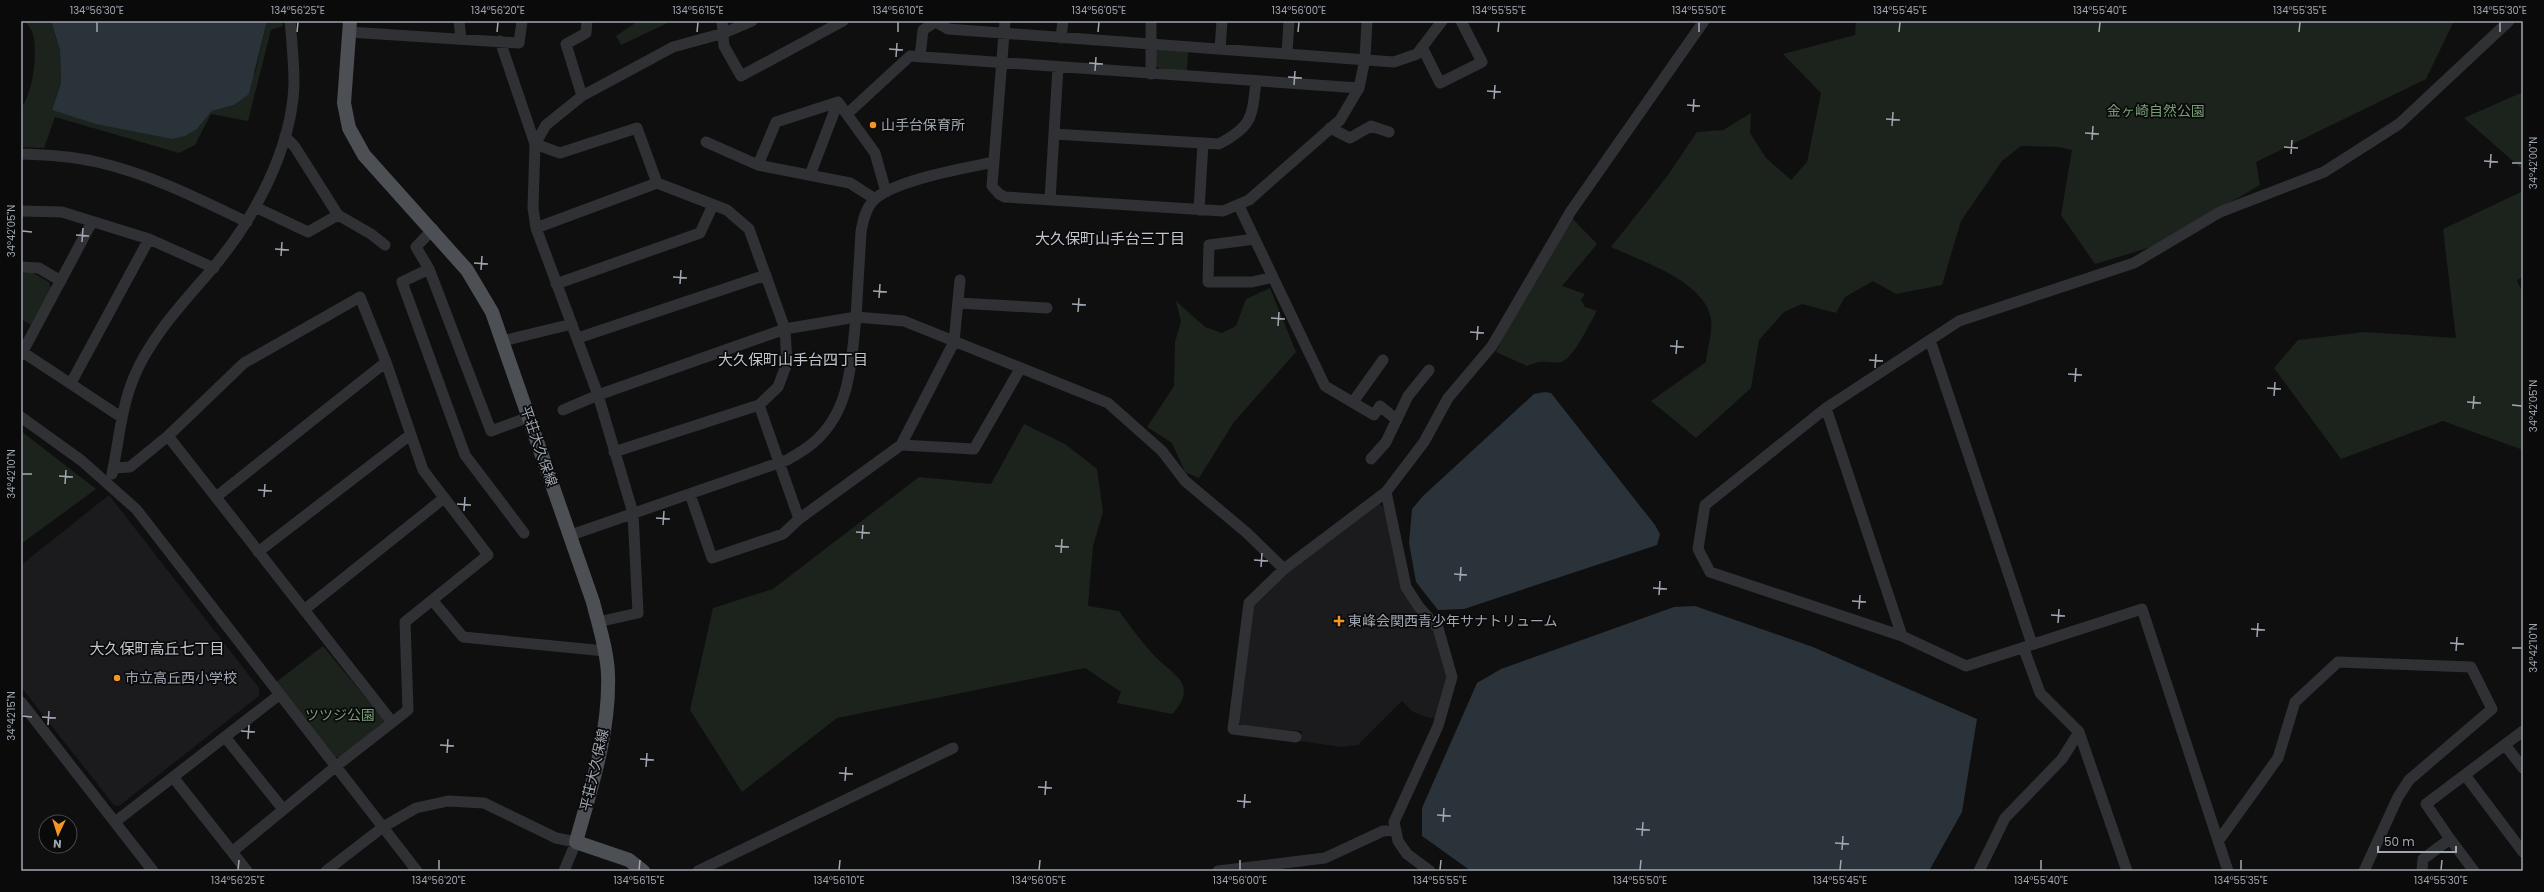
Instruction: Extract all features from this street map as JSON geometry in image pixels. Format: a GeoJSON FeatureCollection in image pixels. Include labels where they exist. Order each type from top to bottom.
{"type":"FeatureCollection","features":[{"type":"Feature","properties":{"kind":"main road","name":"平荘大久保線"},"geometry":{"type":"LineString","coordinates":[[350,27],[344,103],[349,128],[364,155],[433,229],[467,270],[492,312],[571,535],[598,622],[605,651],[608,673],[604,728],[594,780],[576,842]]}},
{"type":"Feature","properties":{"kind":"main road"},"geometry":{"type":"LineString","coordinates":[[576,842],[629,860],[643,871]]}},
{"type":"Feature","properties":{"kind":"street"},"geometry":{"type":"LineString","coordinates":[[110,484],[121,417],[135,376],[164,325],[214,268],[247,222],[286,136],[294,86],[290,21]]}},
{"type":"Feature","properties":{"kind":"street"},"geometry":{"type":"LineString","coordinates":[[458,21],[461,39]]}},
{"type":"Feature","properties":{"kind":"street"},"geometry":{"type":"LineString","coordinates":[[350,27],[461,39],[519,43],[522,21]]}},
{"type":"Feature","properties":{"kind":"street"},"geometry":{"type":"LineString","coordinates":[[582,96],[566,44],[586,33],[587,21]]}},
{"type":"Feature","properties":{"kind":"street"},"geometry":{"type":"LineString","coordinates":[[722,21],[724,46],[741,76],[843,21]]}},
{"type":"Feature","properties":{"kind":"street"},"geometry":{"type":"LineString","coordinates":[[535,144],[546,126],[582,96],[673,46],[724,34],[752,21]]}},
{"type":"Feature","properties":{"kind":"street"},"geometry":{"type":"LineString","coordinates":[[1006,21],[992,186],[999,194],[1005,197],[1223,211],[1239,206],[1249,200],[1340,120],[1359,88],[1365,59],[1367,21]]}},
{"type":"Feature","properties":{"kind":"street"},"geometry":{"type":"LineString","coordinates":[[1061,38],[1063,21]]}},
{"type":"Feature","properties":{"kind":"street"},"geometry":{"type":"LineString","coordinates":[[1151,21],[1149,34],[1152,45],[1151,74]]}},
{"type":"Feature","properties":{"kind":"street"},"geometry":{"type":"LineString","coordinates":[[1220,49],[1222,21]]}},
{"type":"Feature","properties":{"kind":"street"},"geometry":{"type":"LineString","coordinates":[[1287,54],[1289,21]]}},
{"type":"Feature","properties":{"kind":"street"},"geometry":{"type":"LineString","coordinates":[[920,57],[923,30],[935,22],[948,29],[1004,34],[1394,62],[1417,54],[1442,21]]}},
{"type":"Feature","properties":{"kind":"street"},"geometry":{"type":"LineString","coordinates":[[1422,47],[1440,83],[1482,62],[1461,21]]}},
{"type":"Feature","properties":{"kind":"street"},"geometry":{"type":"LineString","coordinates":[[1296,737],[1233,730],[1249,603],[1284,569],[1386,492],[1424,442],[1448,398],[1492,346],[1571,210],[1704,21]]}},
{"type":"Feature","properties":{"kind":"street"},"geometry":{"type":"LineString","coordinates":[[2228,871],[2142,609],[1966,666],[1902,636],[1710,572],[1698,549],[1705,505],[1826,408],[1959,321],[2134,263],[2220,212],[2324,172],[2399,124],[2509,21]]}},
{"type":"Feature","properties":{"kind":"street"},"geometry":{"type":"LineString","coordinates":[[500,41],[535,144],[533,208],[536,228],[598,395],[633,514],[638,613],[598,622]]}},
{"type":"Feature","properties":{"kind":"street"},"geometry":{"type":"LineString","coordinates":[[846,114],[910,56],[1359,88]]}},
{"type":"Feature","properties":{"kind":"street"},"geometry":{"type":"LineString","coordinates":[[1050,200],[1058,67]]}},
{"type":"Feature","properties":{"kind":"street"},"geometry":{"type":"LineString","coordinates":[[1054,134],[1219,144],[1239,134],[1253,115],[1256,81]]}},
{"type":"Feature","properties":{"kind":"street"},"geometry":{"type":"LineString","coordinates":[[838,102],[875,153],[886,192]]}},
{"type":"Feature","properties":{"kind":"street"},"geometry":{"type":"LineString","coordinates":[[758,164],[776,122],[838,102]]}},
{"type":"Feature","properties":{"kind":"street"},"geometry":{"type":"LineString","coordinates":[[810,175],[838,102]]}},
{"type":"Feature","properties":{"kind":"street"},"geometry":{"type":"LineString","coordinates":[[1330,128],[1350,138],[1371,126],[1389,132]]}},
{"type":"Feature","properties":{"kind":"street"},"geometry":{"type":"LineString","coordinates":[[535,144],[560,153],[637,128],[657,183]]}},
{"type":"Feature","properties":{"kind":"street"},"geometry":{"type":"LineString","coordinates":[[286,136],[295,147],[338,216],[371,234],[385,245]]}},
{"type":"Feature","properties":{"kind":"street"},"geometry":{"type":"LineString","coordinates":[[706,142],[758,164],[850,183],[875,199]]}},
{"type":"Feature","properties":{"kind":"street"},"geometry":{"type":"LineString","coordinates":[[1199,210],[1203,143]]}},
{"type":"Feature","properties":{"kind":"street"},"geometry":{"type":"LineString","coordinates":[[21,154],[58,156],[97,162],[172,187],[247,222]]}},
{"type":"Feature","properties":{"kind":"street"},"geometry":{"type":"LineString","coordinates":[[571,535],[779,463],[813,443],[829,426],[839,409],[849,384],[856,317],[860,232],[865,213],[875,199],[886,192],[941,174],[994,162]]}},
{"type":"Feature","properties":{"kind":"street"},"geometry":{"type":"LineString","coordinates":[[536,228],[657,183],[727,210],[749,229],[785,329],[787,363],[778,387],[759,405],[614,452]]}},
{"type":"Feature","properties":{"kind":"street"},"geometry":{"type":"LineString","coordinates":[[556,284],[700,233],[713,205]]}},
{"type":"Feature","properties":{"kind":"street"},"geometry":{"type":"LineString","coordinates":[[1239,206],[1325,386],[1374,415],[1380,406],[1397,420]]}},
{"type":"Feature","properties":{"kind":"street"},"geometry":{"type":"LineString","coordinates":[[255,207],[308,232],[338,216]]}},
{"type":"Feature","properties":{"kind":"street"},"geometry":{"type":"LineString","coordinates":[[21,211],[62,212],[149,239],[214,268]]}},
{"type":"Feature","properties":{"kind":"street"},"geometry":{"type":"LineString","coordinates":[[92,222],[22,353],[71,383],[121,417]]}},
{"type":"Feature","properties":{"kind":"street"},"geometry":{"type":"LineString","coordinates":[[433,229],[416,247],[429,269],[491,431],[529,417]]}},
{"type":"Feature","properties":{"kind":"street"},"geometry":{"type":"LineString","coordinates":[[71,383],[149,239]]}},
{"type":"Feature","properties":{"kind":"street"},"geometry":{"type":"LineString","coordinates":[[1255,239],[1209,246],[1208,282],[1252,282],[1273,277]]}},
{"type":"Feature","properties":{"kind":"street"},"geometry":{"type":"LineString","coordinates":[[21,267],[39,268],[61,281]]}},
{"type":"Feature","properties":{"kind":"street"},"geometry":{"type":"LineString","coordinates":[[429,269],[402,282],[465,455],[524,533]]}},
{"type":"Feature","properties":{"kind":"street"},"geometry":{"type":"LineString","coordinates":[[578,338],[766,275]]}},
{"type":"Feature","properties":{"kind":"street"},"geometry":{"type":"LineString","coordinates":[[690,494],[712,558],[783,534],[799,519],[901,445],[954,342],[960,280]]}},
{"type":"Feature","properties":{"kind":"street"},"geometry":{"type":"LineString","coordinates":[[113,468],[130,467],[168,436],[244,363],[360,298],[386,362],[423,470],[488,555],[433,601],[405,622],[408,710],[335,766],[232,852]]}},
{"type":"Feature","properties":{"kind":"street"},"geometry":{"type":"LineString","coordinates":[[958,303],[1047,308]]}},
{"type":"Feature","properties":{"kind":"street"},"geometry":{"type":"LineString","coordinates":[[563,410],[598,395],[785,329],[856,317],[904,321],[1020,369],[1108,403],[1162,451],[1185,481],[1247,533],[1284,569]]}},
{"type":"Feature","properties":{"kind":"street"},"geometry":{"type":"LineString","coordinates":[[502,341],[572,324]]}},
{"type":"Feature","properties":{"kind":"street"},"geometry":{"type":"LineString","coordinates":[[1930,340],[2028,646],[2040,693],[2078,732],[2127,871]]}},
{"type":"Feature","properties":{"kind":"street"},"geometry":{"type":"LineString","coordinates":[[1352,402],[1383,360]]}},
{"type":"Feature","properties":{"kind":"street"},"geometry":{"type":"LineString","coordinates":[[216,497],[386,362]]}},
{"type":"Feature","properties":{"kind":"street"},"geometry":{"type":"LineString","coordinates":[[901,445],[974,449],[1020,369]]}},
{"type":"Feature","properties":{"kind":"street"},"geometry":{"type":"LineString","coordinates":[[1371,459],[1386,442],[1408,396],[1429,370]]}},
{"type":"Feature","properties":{"kind":"street"},"geometry":{"type":"LineString","coordinates":[[759,405],[799,519]]}},
{"type":"Feature","properties":{"kind":"street"},"geometry":{"type":"LineString","coordinates":[[1826,408],[1902,636]]}},
{"type":"Feature","properties":{"kind":"street"},"geometry":{"type":"LineString","coordinates":[[21,417],[82,461],[110,484],[136,509],[279,695],[418,871]]}},
{"type":"Feature","properties":{"kind":"street"},"geometry":{"type":"LineString","coordinates":[[258,552],[410,435]]}},
{"type":"Feature","properties":{"kind":"street"},"geometry":{"type":"LineString","coordinates":[[168,436],[392,722]]}},
{"type":"Feature","properties":{"kind":"street"},"geometry":{"type":"LineString","coordinates":[[1386,492],[1406,587],[1419,607],[1438,628],[1452,677],[1438,726],[1397,817],[1396,830],[1398,841],[1407,854],[1430,871]]}},
{"type":"Feature","properties":{"kind":"street"},"geometry":{"type":"LineString","coordinates":[[304,610],[444,498]]}},
{"type":"Feature","properties":{"kind":"street"},"geometry":{"type":"LineString","coordinates":[[433,601],[463,637],[605,651]]}},
{"type":"Feature","properties":{"kind":"street"},"geometry":{"type":"LineString","coordinates":[[2219,840],[2278,758],[2295,702],[2338,662],[2471,667],[2492,709],[2408,780],[2364,871]]}},
{"type":"Feature","properties":{"kind":"street"},"geometry":{"type":"LineString","coordinates":[[115,822],[279,695]]}},
{"type":"Feature","properties":{"kind":"street"},"geometry":{"type":"LineString","coordinates":[[21,702],[153,871]]}},
{"type":"Feature","properties":{"kind":"street"},"geometry":{"type":"LineString","coordinates":[[2474,871],[2426,804],[2523,731]]}},
{"type":"Feature","properties":{"kind":"street"},"geometry":{"type":"LineString","coordinates":[[1979,871],[2005,818],[2062,759],[2078,732]]}},
{"type":"Feature","properties":{"kind":"street"},"geometry":{"type":"LineString","coordinates":[[225,737],[283,809]]}},
{"type":"Feature","properties":{"kind":"street"},"geometry":{"type":"LineString","coordinates":[[2505,745],[2523,768]]}},
{"type":"Feature","properties":{"kind":"street"},"geometry":{"type":"LineString","coordinates":[[698,871],[953,748]]}},
{"type":"Feature","properties":{"kind":"street"},"geometry":{"type":"LineString","coordinates":[[2465,775],[2523,852]]}},
{"type":"Feature","properties":{"kind":"street"},"geometry":{"type":"LineString","coordinates":[[173,777],[247,871]]}},
{"type":"Feature","properties":{"kind":"street"},"geometry":{"type":"LineString","coordinates":[[326,871],[383,827],[416,808],[448,801],[484,803],[556,838],[576,842],[564,871]]}},
{"type":"Feature","properties":{"kind":"street"},"geometry":{"type":"LineString","coordinates":[[1218,871],[1325,858],[1383,831],[1396,830]]}},
{"type":"Feature","properties":{"kind":"street"},"geometry":{"type":"LineString","coordinates":[[2422,871],[2423,860],[2450,839]]}},
{"type":"Feature","properties":{"kind":"shaded area"},"geometry":{"type":"Polygon","coordinates":[[[51,21],[267,21],[249,94],[234,105],[212,111],[197,129],[185,136],[172,139],[96,124],[52,110],[61,83],[60,50],[51,21]]]}},
{"type":"Feature","properties":{"kind":"shaded area"},"geometry":{"type":"Polygon","coordinates":[[[1545,392],[1551,393],[1655,525],[1660,534],[1657,545],[1464,609],[1438,610],[1416,582],[1409,543],[1412,509],[1423,496],[1534,394],[1545,392]]]}},
{"type":"Feature","properties":{"kind":"shaded area"},"geometry":{"type":"Polygon","coordinates":[[[109,495],[259,688],[259,696],[119,806],[114,805],[21,687],[21,565],[109,495]]]}},
{"type":"Feature","properties":{"kind":"shaded area","name":"東峰会関西青少年サナトリューム"},"geometry":{"type":"Polygon","coordinates":[[[1377,500],[1385,510],[1405,594],[1435,629],[1449,675],[1435,717],[1430,718],[1413,712],[1402,701],[1358,745],[1341,747],[1300,741],[1302,731],[1242,727],[1239,722],[1252,604],[1316,546],[1377,500]]]}},
{"type":"Feature","properties":{"kind":"shaded area"},"geometry":{"type":"Polygon","coordinates":[[[1695,606],[1813,647],[1977,719],[1962,812],[1929,871],[1471,871],[1422,836],[1422,808],[1477,683],[1501,669],[1674,607],[1695,606]]]}},
{"type":"Feature","properties":{"kind":"green space"},"geometry":{"type":"Polygon","coordinates":[[[25,21],[51,21],[60,50],[61,83],[52,110],[172,139],[197,129],[212,111],[234,105],[255,73],[267,21],[282,21],[283,26],[271,30],[248,121],[211,114],[195,145],[179,153],[55,117],[44,148],[21,147],[21,108],[29,93],[35,62],[32,33],[25,21]]]}},
{"type":"Feature","properties":{"kind":"green space"},"geometry":{"type":"Polygon","coordinates":[[[638,21],[672,21],[621,45],[616,36],[638,21]]]}},
{"type":"Feature","properties":{"kind":"green space","name":"金ヶ崎自然公園"},"geometry":{"type":"Polygon","coordinates":[[[1856,21],[2454,21],[2426,79],[2256,162],[2260,185],[2158,245],[2095,264],[2061,215],[2072,150],[2059,147],[2021,146],[2002,161],[1961,221],[1942,285],[1896,294],[1873,281],[1845,297],[1836,313],[1802,304],[1784,312],[1759,340],[1751,388],[1696,438],[1651,401],[1706,362],[1711,334],[1711,319],[1706,306],[1697,294],[1685,283],[1654,266],[1611,247],[1668,175],[1697,132],[1723,130],[1751,113],[1750,133],[1766,158],[1791,180],[1807,162],[1821,93],[1783,54],[1855,35],[1856,21]]]}},
{"type":"Feature","properties":{"kind":"green space"},"geometry":{"type":"Polygon","coordinates":[[[1156,49],[1188,52],[1187,72],[1160,70],[1155,64],[1156,49]]]}},
{"type":"Feature","properties":{"kind":"green space"},"geometry":{"type":"Polygon","coordinates":[[[2523,92],[2523,170],[2464,118],[2523,92]]]}},
{"type":"Feature","properties":{"kind":"green space"},"geometry":{"type":"Polygon","coordinates":[[[2523,191],[2523,275],[2517,281],[2523,293],[2523,450],[2443,421],[2341,459],[2274,368],[2298,340],[2365,332],[2456,338],[2443,229],[2523,191]]]}},
{"type":"Feature","properties":{"kind":"green space"},"geometry":{"type":"Polygon","coordinates":[[[1571,217],[1597,244],[1562,286],[1585,294],[1581,300],[1585,307],[1597,311],[1576,348],[1566,359],[1561,362],[1538,362],[1527,366],[1496,352],[1519,306],[1571,217]]]}},
{"type":"Feature","properties":{"kind":"green space"},"geometry":{"type":"Polygon","coordinates":[[[21,273],[33,273],[49,282],[51,289],[31,325],[21,319],[21,273]]]}},
{"type":"Feature","properties":{"kind":"green space"},"geometry":{"type":"Polygon","coordinates":[[[1270,288],[1296,352],[1234,422],[1199,478],[1185,472],[1172,443],[1147,427],[1174,386],[1175,342],[1181,322],[1176,301],[1205,327],[1222,333],[1236,326],[1246,299],[1270,288]]]}},
{"type":"Feature","properties":{"kind":"green space"},"geometry":{"type":"Polygon","coordinates":[[[1024,424],[1065,444],[1097,469],[1103,512],[1093,546],[1088,606],[1119,611],[1157,659],[1179,679],[1183,686],[1184,694],[1180,703],[1172,714],[1117,703],[1121,692],[1085,668],[837,718],[742,792],[690,710],[713,608],[773,589],[919,477],[991,484],[1024,424]]]}},
{"type":"Feature","properties":{"kind":"green space"},"geometry":{"type":"Polygon","coordinates":[[[21,431],[96,489],[21,544],[21,431]]]}},
{"type":"Feature","properties":{"kind":"green space","name":"ツツジ公園"},"geometry":{"type":"Polygon","coordinates":[[[323,646],[384,720],[382,725],[341,757],[333,757],[275,683],[323,646]]]}},
{"type":"Feature","properties":{"kind":"place","name":"山手台保育所"},"geometry":{"type":"Point","coordinates":[873,125]}},
{"type":"Feature","properties":{"kind":"place","name":"東峰会関西青少年サナトリューム"},"geometry":{"type":"Point","coordinates":[1339,621]}},
{"type":"Feature","properties":{"kind":"place","name":"市立高丘西小学校"},"geometry":{"type":"Point","coordinates":[117,678]}},
{"type":"Feature","properties":{"kind":"district","name":"大久保町山手台三丁目"},"geometry":{"type":"Point","coordinates":[1110,239]}},
{"type":"Feature","properties":{"kind":"district","name":"大久保町山手台四丁目"},"geometry":{"type":"Point","coordinates":[793,360]}},
{"type":"Feature","properties":{"kind":"district","name":"大久保町高丘七丁目"},"geometry":{"type":"Point","coordinates":[157,649]}}]}
